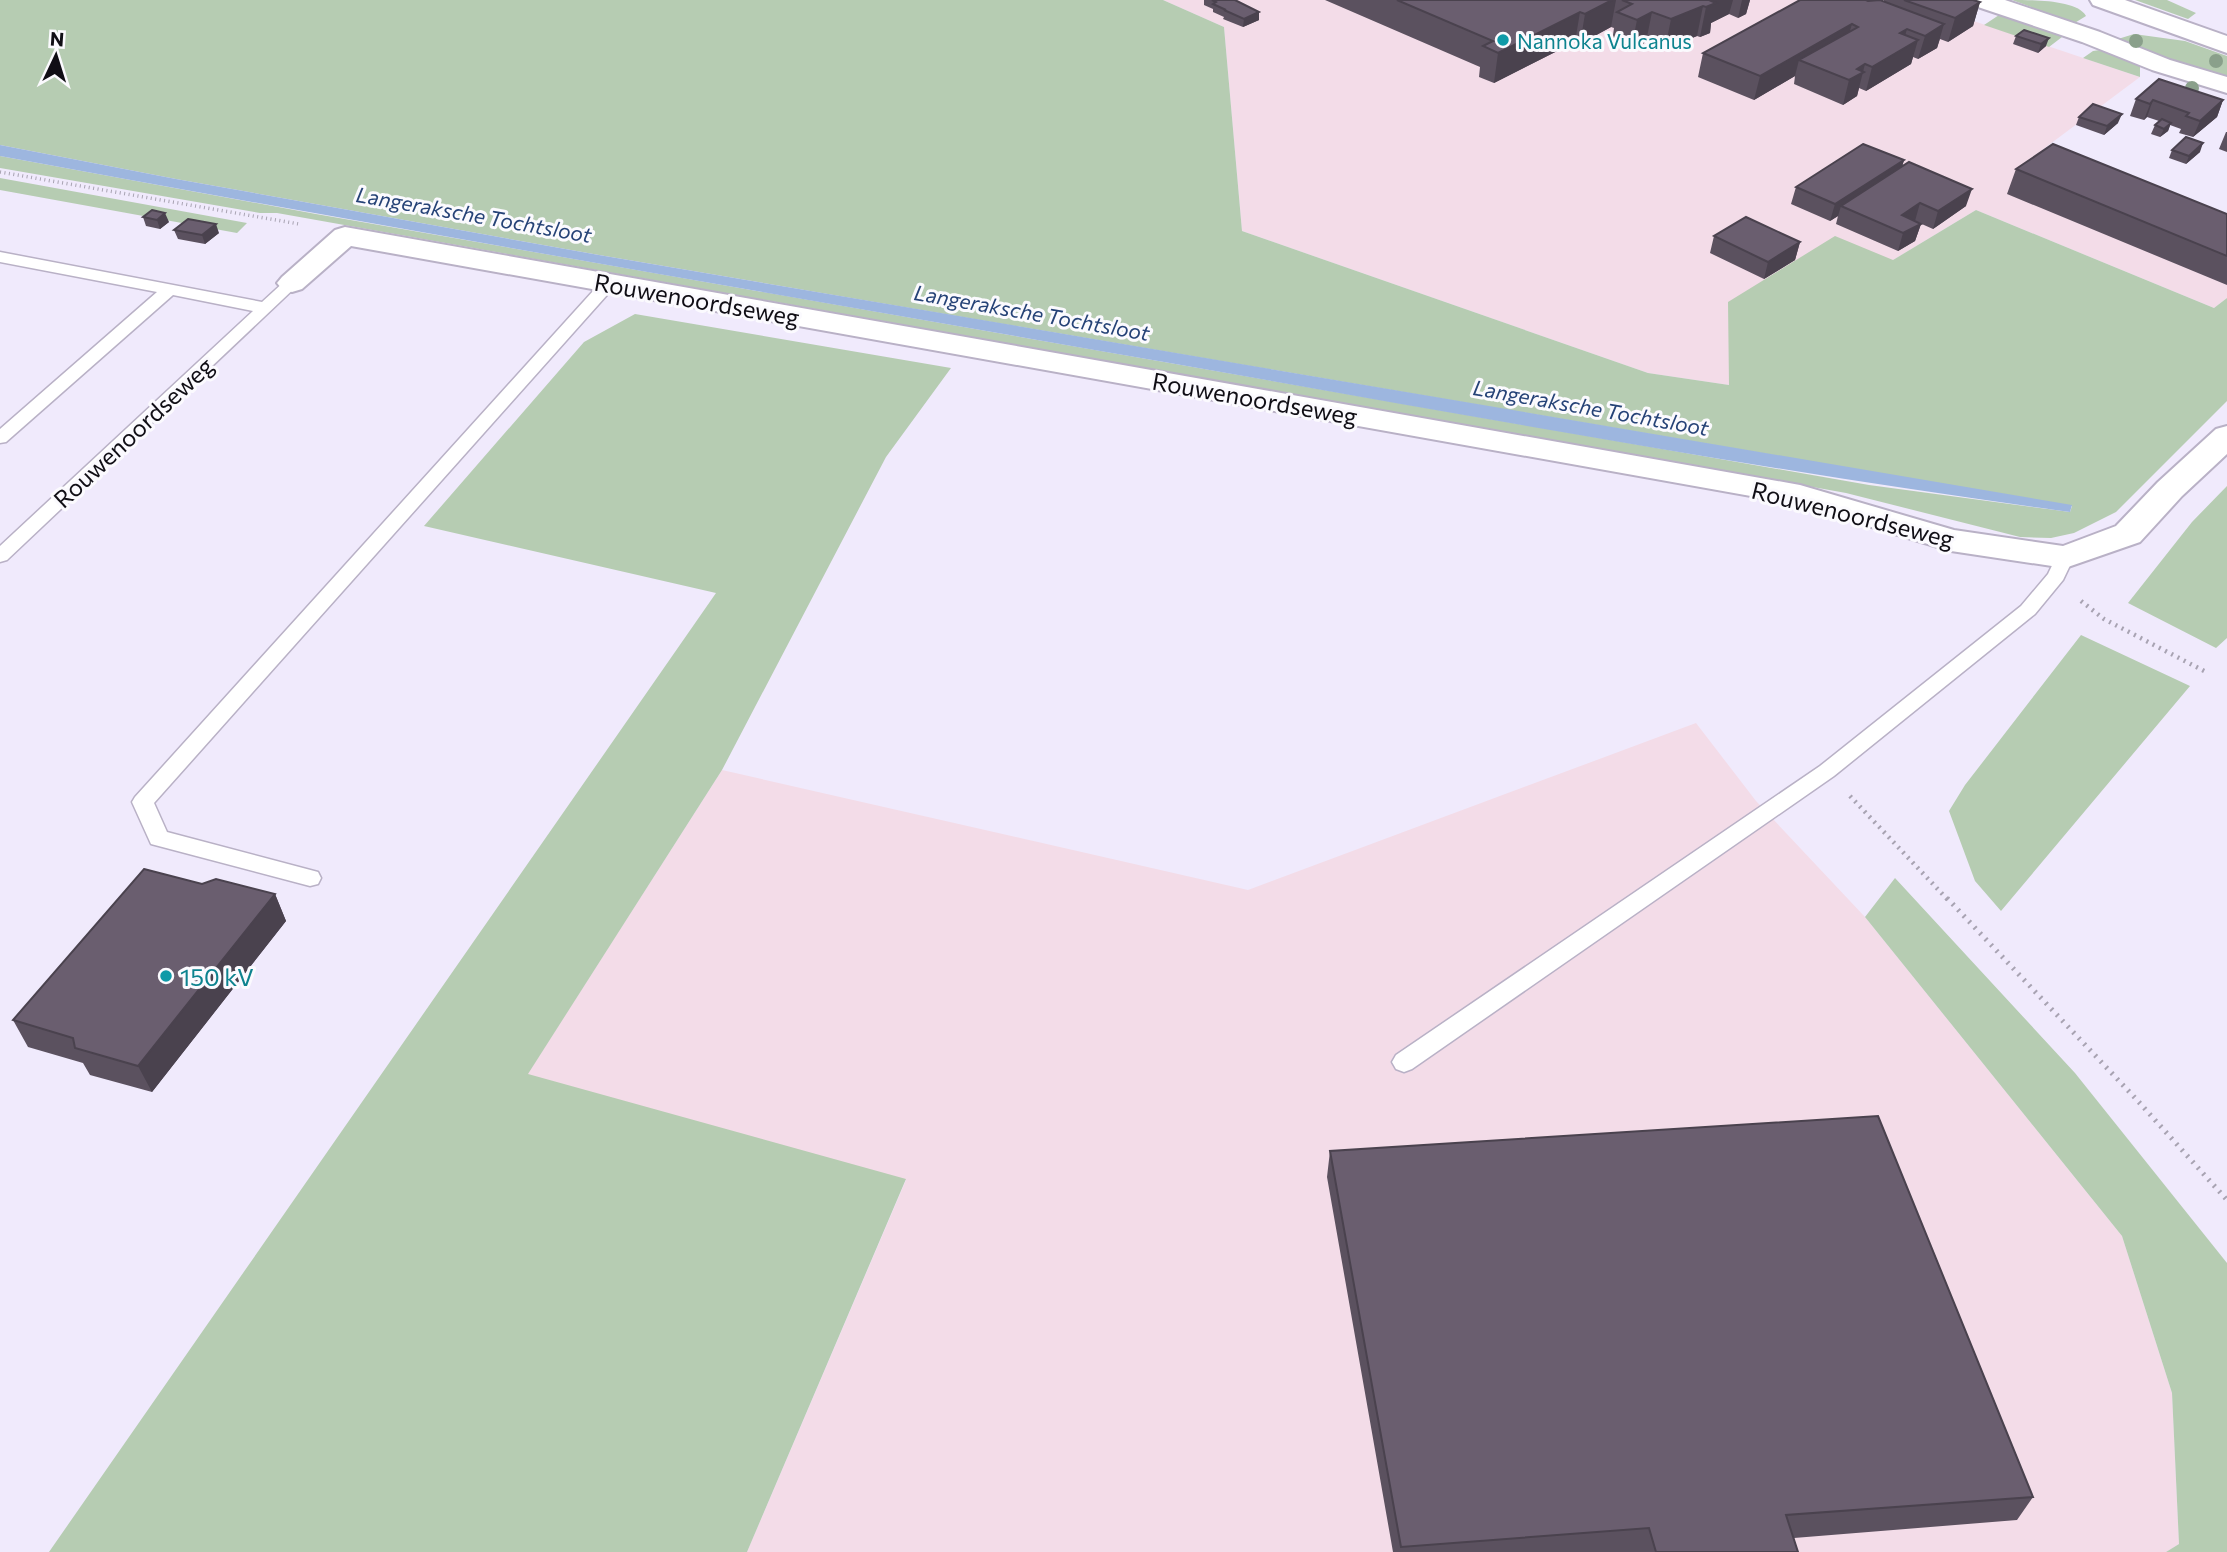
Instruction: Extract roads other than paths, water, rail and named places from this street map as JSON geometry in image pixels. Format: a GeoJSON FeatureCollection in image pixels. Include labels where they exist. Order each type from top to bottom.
{"type":"FeatureCollection","features":[{"type":"Feature","properties":{"kind":"street"},"geometry":{"type":"LineString","coordinates":[[1981,0],[2091,37],[2161,65],[2227,85]]}},
{"type":"Feature","properties":{"kind":"street"},"geometry":{"type":"LineString","coordinates":[[2102,0],[2227,45]]}},
{"type":"Feature","properties":{"kind":"street"},"geometry":{"type":"LineString","coordinates":[[2091,37],[2127,9]]}},
{"type":"Feature","properties":{"kind":"street","name":"Rouwenoordseweg"},"geometry":{"type":"LineString","coordinates":[[292,283],[345,236],[1800,495],[1951,540],[2060,566],[2128,534],[2170,489],[2227,436]]}},
{"type":"Feature","properties":{"kind":"lane"},"geometry":{"type":"LineString","coordinates":[[0,257],[265,308]]}},
{"type":"Feature","properties":{"kind":"lane","name":"Rouwenoordseweg"},"geometry":{"type":"LineString","coordinates":[[0,556],[292,283]]}},
{"type":"Feature","properties":{"kind":"lane"},"geometry":{"type":"LineString","coordinates":[[310,878],[159,838],[143,802],[609,283]]}},
{"type":"Feature","properties":{"kind":"lane"},"geometry":{"type":"LineString","coordinates":[[0,438],[169,290]]}},
{"type":"Feature","properties":{"kind":"lane"},"geometry":{"type":"LineString","coordinates":[[1404,1062],[1827,771],[2028,610],[2060,566]]}},
{"type":"Feature","properties":{"kind":"water"},"geometry":{"type":"Polygon","coordinates":[[[0,145],[599,255],[2072,505],[2070,512],[1956,496],[1503,422],[0,156],[0,145]]]}},
{"type":"Feature","properties":{"kind":"place","name":"Nannoka Vulcanus"},"geometry":{"type":"Point","coordinates":[1503,40]}},
{"type":"Feature","properties":{"kind":"place","name":"150 kV"},"geometry":{"type":"Point","coordinates":[166,976]}},
{"type":"Feature","properties":{"kind":"water label","name":"Langeraksche Tochtsloot"},"geometry":{"type":"Point","coordinates":[474,214]}},
{"type":"Feature","properties":{"kind":"water label","name":"Langeraksche Tochtsloot"},"geometry":{"type":"Point","coordinates":[1032,312]}},
{"type":"Feature","properties":{"kind":"water label","name":"Langeraksche Tochtsloot"},"geometry":{"type":"Point","coordinates":[1591,407]}}]}
